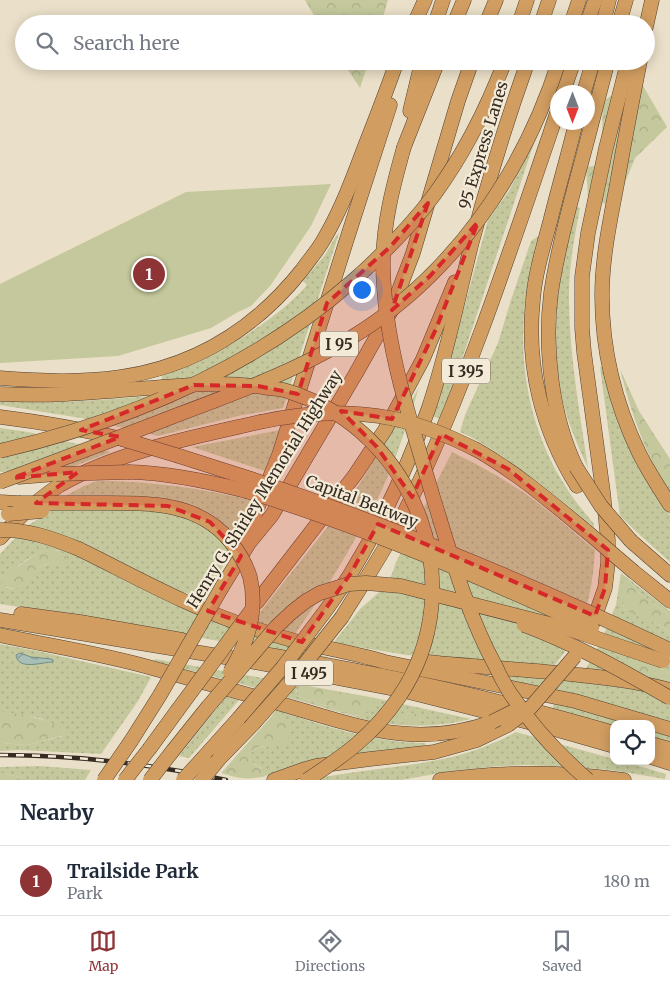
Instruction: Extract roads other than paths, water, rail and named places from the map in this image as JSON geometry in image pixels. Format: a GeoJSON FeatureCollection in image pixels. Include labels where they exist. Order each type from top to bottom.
{"type":"FeatureCollection","features":[{"type":"Feature","properties":{"kind":"highway"},"geometry":{"type":"LineString","coordinates":[[419,15],[425,0]]}},
{"type":"Feature","properties":{"kind":"highway"},"geometry":{"type":"LineString","coordinates":[[438,15],[443,0]]}},
{"type":"Feature","properties":{"kind":"highway"},"geometry":{"type":"LineString","coordinates":[[458,15],[464,0]]}},
{"type":"Feature","properties":{"kind":"highway"},"geometry":{"type":"LineString","coordinates":[[490,15],[496,0]]}},
{"type":"Feature","properties":{"kind":"highway"},"geometry":{"type":"LineString","coordinates":[[522,15],[527,0]]}},
{"type":"Feature","properties":{"kind":"highway"},"geometry":{"type":"LineString","coordinates":[[544,15],[549,0]]}},
{"type":"Feature","properties":{"kind":"highway"},"geometry":{"type":"LineString","coordinates":[[574,15],[579,0]]}},
{"type":"Feature","properties":{"kind":"highway"},"geometry":{"type":"LineString","coordinates":[[590,15],[596,0]]}},
{"type":"Feature","properties":{"kind":"highway"},"geometry":{"type":"LineString","coordinates":[[605,15],[609,0]]}},
{"type":"Feature","properties":{"kind":"highway"},"geometry":{"type":"LineString","coordinates":[[622,15],[626,0]]}},
{"type":"Feature","properties":{"kind":"highway"},"geometry":{"type":"LineString","coordinates":[[640,15],[644,0]]}},
{"type":"Feature","properties":{"kind":"highway"},"geometry":{"type":"LineString","coordinates":[[649,15],[652,0]]}},
{"type":"Feature","properties":{"kind":"highway"},"geometry":{"type":"LineString","coordinates":[[0,378],[58,381],[90,380],[143,373],[207,350],[263,312],[294,280],[323,240],[352,182],[394,70]]}},
{"type":"Feature","properties":{"kind":"highway"},"geometry":{"type":"LineString","coordinates":[[222,587],[246,536],[279,455],[402,70]]}},
{"type":"Feature","properties":{"kind":"highway"},"geometry":{"type":"LineString","coordinates":[[404,147],[420,70]]}},
{"type":"Feature","properties":{"kind":"highway"},"geometry":{"type":"LineString","coordinates":[[434,70],[404,147],[395,178],[384,236],[385,300],[397,370],[457,575],[477,629],[510,692],[541,734],[588,780]]}},
{"type":"Feature","properties":{"kind":"highway","name":"Henry G. Shirley Memorial Highway"},"geometry":{"type":"LineString","coordinates":[[104,780],[160,695],[249,543],[272,515],[391,311],[413,253],[469,70]]}},
{"type":"Feature","properties":{"kind":"highway","name":"I 95"},"geometry":{"type":"LineString","coordinates":[[0,452],[88,428],[177,393],[243,359],[322,307],[390,247],[435,194],[450,172],[480,119],[501,70]]}},
{"type":"Feature","properties":{"kind":"highway","name":"95 Express Lanes"},"geometry":{"type":"LineString","coordinates":[[472,240],[507,121],[525,70]]}},
{"type":"Feature","properties":{"kind":"highway","name":"I 95"},"geometry":{"type":"LineString","coordinates":[[0,482],[270,379],[322,355],[374,323],[430,276],[462,242],[484,213],[504,184],[530,134],[556,70]]}},
{"type":"Feature","properties":{"kind":"highway"},"geometry":{"type":"LineString","coordinates":[[565,85],[571,70]]}},
{"type":"Feature","properties":{"kind":"highway"},"geometry":{"type":"LineString","coordinates":[[586,85],[590,70]]}},
{"type":"Feature","properties":{"kind":"highway"},"geometry":{"type":"LineString","coordinates":[[606,70],[555,270],[551,295],[552,383],[563,434],[576,468],[601,506],[630,541]]}},
{"type":"Feature","properties":{"kind":"highway"},"geometry":{"type":"LineString","coordinates":[[275,780],[316,766],[370,758],[434,752],[477,740],[508,724],[531,707],[575,656],[590,630],[605,588],[608,555],[606,515],[584,352],[582,277],[588,233],[606,148],[626,70]]}},
{"type":"Feature","properties":{"kind":"highway"},"geometry":{"type":"LineString","coordinates":[[638,70],[608,228],[602,279],[603,316],[612,380],[623,416],[639,453],[670,505]]}},
{"type":"Feature","properties":{"kind":"highway","name":"I 395"},"geometry":{"type":"LineString","coordinates":[[202,780],[291,681],[342,617],[380,558],[404,514],[454,404],[496,290],[551,130]]}},
{"type":"Feature","properties":{"kind":"highway"},"geometry":{"type":"LineString","coordinates":[[574,130],[536,279],[531,336],[535,378],[544,417],[562,460],[577,486],[604,518],[670,575]]}},
{"type":"Feature","properties":{"kind":"highway"},"geometry":{"type":"LineString","coordinates":[[125,780],[257,602],[355,475],[385,430],[423,359],[472,240]]}},
{"type":"Feature","properties":{"kind":"highway"},"geometry":{"type":"LineString","coordinates":[[183,780],[283,667],[324,614],[371,538],[393,494],[428,409],[442,362],[472,240]]}},
{"type":"Feature","properties":{"kind":"highway"},"geometry":{"type":"LineString","coordinates":[[0,394],[67,394],[227,384],[258,386],[288,391],[325,406],[360,430],[377,447],[409,493],[424,527],[432,581],[431,611],[425,644],[404,689],[380,722],[353,748],[308,780]]}},
{"type":"Feature","properties":{"kind":"highway"},"geometry":{"type":"LineString","coordinates":[[0,538],[16,520],[58,486],[110,462],[150,449],[280,417],[369,415],[408,422],[434,431],[477,450],[508,469],[670,601]]}},
{"type":"Feature","properties":{"kind":"highway","name":"Capital Beltway"},"geometry":{"type":"LineString","coordinates":[[0,417],[45,423],[122,439],[179,456],[248,485],[337,509],[544,592],[668,658]]}},
{"type":"Feature","properties":{"kind":"highway"},"geometry":{"type":"LineString","coordinates":[[0,479],[56,474],[130,472],[248,485]]}},
{"type":"Feature","properties":{"kind":"highway"},"geometry":{"type":"LineString","coordinates":[[0,502],[124,503],[168,506],[193,513],[210,522],[225,534],[247,568],[252,587],[253,603],[248,636],[233,667],[207,708]]}},
{"type":"Feature","properties":{"kind":"highway"},"geometry":{"type":"LineString","coordinates":[[4,514],[124,503]]}},
{"type":"Feature","properties":{"kind":"highway"},"geometry":{"type":"LineString","coordinates":[[0,530],[27,532],[79,549],[181,600],[255,629],[385,662],[575,701],[670,729]]}},
{"type":"Feature","properties":{"kind":"highway"},"geometry":{"type":"LineString","coordinates":[[150,780],[207,708],[276,627],[306,601],[320,593],[348,584],[366,583],[401,586],[569,629],[668,658]]}},
{"type":"Feature","properties":{"kind":"highway"},"geometry":{"type":"LineString","coordinates":[[470,604],[569,644],[670,698]]}},
{"type":"Feature","properties":{"kind":"highway"},"geometry":{"type":"LineString","coordinates":[[0,611],[80,622],[297,659],[504,703],[610,731]]}},
{"type":"Feature","properties":{"kind":"highway","name":"I 495"},"geometry":{"type":"LineString","coordinates":[[0,620],[249,661],[405,691],[610,745]]}},
{"type":"Feature","properties":{"kind":"highway"},"geometry":{"type":"LineString","coordinates":[[0,635],[150,667],[381,731],[429,735],[465,730],[492,722],[523,707],[554,681]]}},
{"type":"Feature","properties":{"kind":"highway"},"geometry":{"type":"LineString","coordinates":[[370,658],[540,671],[634,682],[670,690]]}},
{"type":"Feature","properties":{"kind":"highway"},"geometry":{"type":"LineString","coordinates":[[655,745],[670,749]]}},
{"type":"Feature","properties":{"kind":"highway"},"geometry":{"type":"LineString","coordinates":[[655,758],[670,763]]}},
{"type":"Feature","properties":{"kind":"highway"},"geometry":{"type":"LineString","coordinates":[[440,780],[513,774],[573,775],[624,780]]}},
{"type":"Feature","properties":{"kind":"water"},"geometry":{"type":"Polygon","coordinates":[[[20,653],[31,657],[51,659],[53,662],[21,663],[16,655],[20,653]]]}},
{"type":"Feature","properties":{"kind":"railway"},"geometry":{"type":"LineString","coordinates":[[0,755],[28,755],[113,762],[170,769],[226,780]]}},
{"type":"Feature","properties":{"kind":"place","name":"Trailside Park"},"geometry":{"type":"Point","coordinates":[149,274]}}]}
